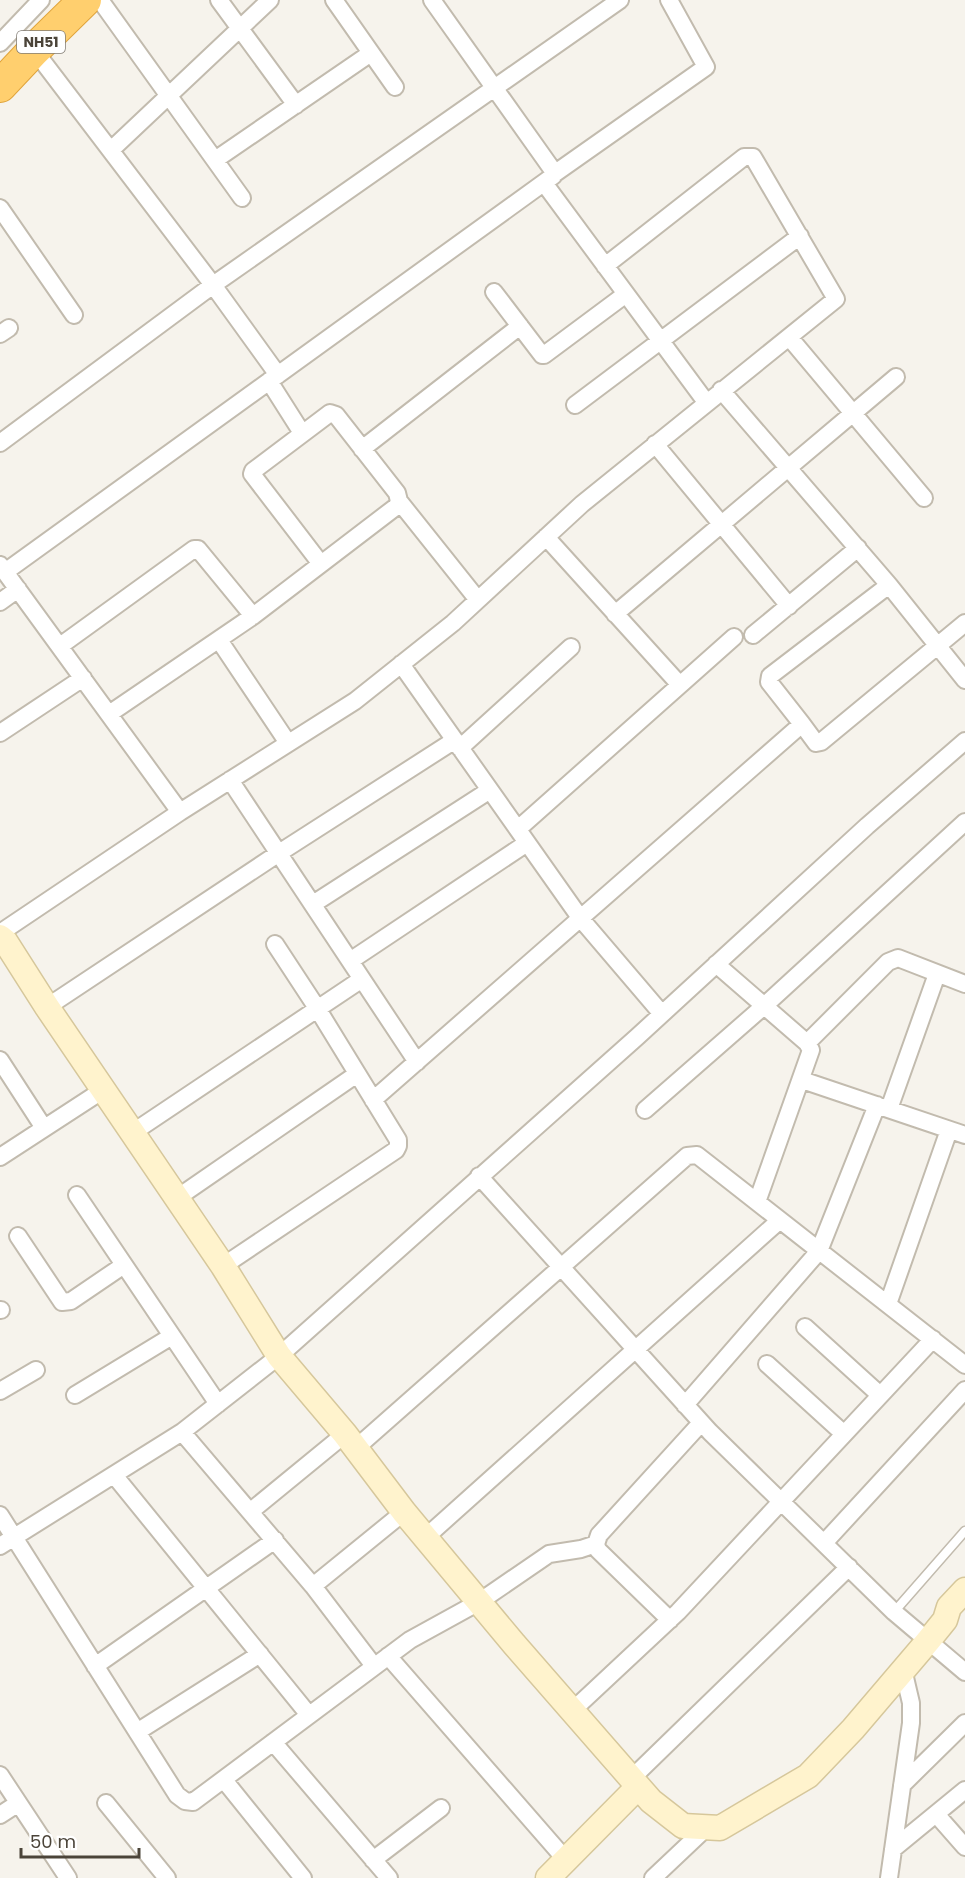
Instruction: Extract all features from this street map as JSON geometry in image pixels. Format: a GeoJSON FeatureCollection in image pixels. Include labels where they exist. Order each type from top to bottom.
{"type":"FeatureCollection","features":[{"type":"Feature","properties":{"kind":"highway","name":"NH51"},"geometry":{"type":"LineString","coordinates":[[0,86],[85,0]]}},
{"type":"Feature","properties":{"kind":"street"},"geometry":{"type":"LineString","coordinates":[[0,43],[41,0]]}},
{"type":"Feature","properties":{"kind":"street"},"geometry":{"type":"LineString","coordinates":[[100,0],[242,198]]}},
{"type":"Feature","properties":{"kind":"street"},"geometry":{"type":"LineString","coordinates":[[219,0],[296,105]]}},
{"type":"Feature","properties":{"kind":"street"},"geometry":{"type":"LineString","coordinates":[[111,150],[270,0]]}},
{"type":"Feature","properties":{"kind":"street"},"geometry":{"type":"LineString","coordinates":[[334,0],[395,87]]}},
{"type":"Feature","properties":{"kind":"street"},"geometry":{"type":"LineString","coordinates":[[432,0],[495,89],[605,266],[706,402]]}},
{"type":"Feature","properties":{"kind":"street"},"geometry":{"type":"LineString","coordinates":[[0,443],[213,285],[620,0]]}},
{"type":"Feature","properties":{"kind":"street"},"geometry":{"type":"LineString","coordinates":[[180,812],[2,569],[273,378],[706,67],[669,0]]}},
{"type":"Feature","properties":{"kind":"street"},"geometry":{"type":"LineString","coordinates":[[34,50],[213,285],[273,378],[302,433]]}},
{"type":"Feature","properties":{"kind":"street"},"geometry":{"type":"LineString","coordinates":[[215,160],[371,53]]}},
{"type":"Feature","properties":{"kind":"street"},"geometry":{"type":"LineString","coordinates":[[605,266],[748,156],[753,157],[757,163],[836,299],[582,504],[453,623],[355,701],[180,812],[0,935],[46,1007],[224,1266],[279,1356],[350,1441],[404,1512],[572,1711],[651,1801],[683,1826],[720,1828],[807,1776],[853,1729],[928,1641],[945,1620],[949,1607],[965,1590]]}},
{"type":"Feature","properties":{"kind":"street"},"geometry":{"type":"LineString","coordinates":[[0,208],[74,315]]}},
{"type":"Feature","properties":{"kind":"street"},"geometry":{"type":"LineString","coordinates":[[576,405],[800,236]]}},
{"type":"Feature","properties":{"kind":"street"},"geometry":{"type":"LineString","coordinates":[[494,292],[542,355],[626,294]]}},
{"type":"Feature","properties":{"kind":"street"},"geometry":{"type":"LineString","coordinates":[[362,449],[520,326]]}},
{"type":"Feature","properties":{"kind":"street"},"geometry":{"type":"LineString","coordinates":[[789,337],[924,498]]}},
{"type":"Feature","properties":{"kind":"street"},"geometry":{"type":"LineString","coordinates":[[615,614],[896,377]]}},
{"type":"Feature","properties":{"kind":"street"},"geometry":{"type":"LineString","coordinates":[[721,390],[858,548],[965,680]]}},
{"type":"Feature","properties":{"kind":"street"},"geometry":{"type":"LineString","coordinates":[[321,564],[252,474],[330,413],[336,415],[397,493],[399,501],[478,600]]}},
{"type":"Feature","properties":{"kind":"street"},"geometry":{"type":"LineString","coordinates":[[655,444],[789,606]]}},
{"type":"Feature","properties":{"kind":"street"},"geometry":{"type":"LineString","coordinates":[[109,714],[253,616],[397,506],[399,501]]}},
{"type":"Feature","properties":{"kind":"street"},"geometry":{"type":"LineString","coordinates":[[546,537],[680,686]]}},
{"type":"Feature","properties":{"kind":"street"},"geometry":{"type":"LineString","coordinates":[[753,635],[858,548]]}},
{"type":"Feature","properties":{"kind":"street"},"geometry":{"type":"LineString","coordinates":[[60,646],[194,549],[198,549],[253,616]]}},
{"type":"Feature","properties":{"kind":"street"},"geometry":{"type":"LineString","coordinates":[[889,585],[770,676],[769,682],[816,744],[965,623]]}},
{"type":"Feature","properties":{"kind":"street"},"geometry":{"type":"LineString","coordinates":[[0,602],[18,589]]}},
{"type":"Feature","properties":{"kind":"street"},"geometry":{"type":"LineString","coordinates":[[350,962],[523,836],[734,637]]}},
{"type":"Feature","properties":{"kind":"street"},"geometry":{"type":"LineString","coordinates":[[219,640],[288,743]]}},
{"type":"Feature","properties":{"kind":"street"},"geometry":{"type":"LineString","coordinates":[[46,1007],[279,853],[458,744],[571,647]]}},
{"type":"Feature","properties":{"kind":"street"},"geometry":{"type":"LineString","coordinates":[[402,664],[581,919],[662,1014]]}},
{"type":"Feature","properties":{"kind":"street"},"geometry":{"type":"LineString","coordinates":[[0,734],[83,678]]}},
{"type":"Feature","properties":{"kind":"street"},"geometry":{"type":"LineString","coordinates":[[373,1100],[802,724]]}},
{"type":"Feature","properties":{"kind":"street"},"geometry":{"type":"LineString","coordinates":[[7,1542],[182,1432],[279,1356],[662,1014],[867,826],[965,741]]}},
{"type":"Feature","properties":{"kind":"street"},"geometry":{"type":"LineString","coordinates":[[231,780],[417,1062]]}},
{"type":"Feature","properties":{"kind":"street"},"geometry":{"type":"LineString","coordinates":[[313,904],[490,789]]}},
{"type":"Feature","properties":{"kind":"street"},"geometry":{"type":"LineString","coordinates":[[645,1110],[764,1006],[965,822]]}},
{"type":"Feature","properties":{"kind":"street"},"geometry":{"type":"LineString","coordinates":[[224,1266],[396,1150],[398,1146],[398,1140],[275,944]]}},
{"type":"Feature","properties":{"kind":"street"},"geometry":{"type":"LineString","coordinates":[[807,1043],[888,962],[898,958],[965,984]]}},
{"type":"Feature","properties":{"kind":"street"},"geometry":{"type":"LineString","coordinates":[[716,964],[807,1043],[811,1050],[758,1202]]}},
{"type":"Feature","properties":{"kind":"street"},"geometry":{"type":"LineString","coordinates":[[685,1405],[819,1251],[883,1107],[938,974]]}},
{"type":"Feature","properties":{"kind":"street"},"geometry":{"type":"LineString","coordinates":[[132,1133],[362,979]]}},
{"type":"Feature","properties":{"kind":"street"},"geometry":{"type":"LineString","coordinates":[[0,1060],[44,1128]]}},
{"type":"Feature","properties":{"kind":"street"},"geometry":{"type":"LineString","coordinates":[[177,1198],[357,1074]]}},
{"type":"Feature","properties":{"kind":"street"},"geometry":{"type":"LineString","coordinates":[[802,1080],[957,1132],[888,1304]]}},
{"type":"Feature","properties":{"kind":"street"},"geometry":{"type":"LineString","coordinates":[[0,1157],[104,1090]]}},
{"type":"Feature","properties":{"kind":"street"},"geometry":{"type":"LineString","coordinates":[[251,1511],[350,1441],[561,1267],[692,1154],[697,1155],[965,1364]]}},
{"type":"Feature","properties":{"kind":"street"},"geometry":{"type":"LineString","coordinates":[[479,1176],[701,1423],[894,1612],[965,1672]]}},
{"type":"Feature","properties":{"kind":"street"},"geometry":{"type":"LineString","coordinates":[[77,1195],[218,1404]]}},
{"type":"Feature","properties":{"kind":"street"},"geometry":{"type":"LineString","coordinates":[[426,1537],[780,1220]]}},
{"type":"Feature","properties":{"kind":"street"},"geometry":{"type":"LineString","coordinates":[[18,1236],[62,1302],[71,1301],[124,1265]]}},
{"type":"Feature","properties":{"kind":"street"},"geometry":{"type":"LineString","coordinates":[[805,1327],[880,1395]]}},
{"type":"Feature","properties":{"kind":"street"},"geometry":{"type":"LineString","coordinates":[[75,1395],[172,1336]]}},
{"type":"Feature","properties":{"kind":"street"},"geometry":{"type":"LineString","coordinates":[[572,1711],[670,1620],[933,1339]]}},
{"type":"Feature","properties":{"kind":"street"},"geometry":{"type":"LineString","coordinates":[[767,1364],[844,1434]]}},
{"type":"Feature","properties":{"kind":"street"},"geometry":{"type":"LineString","coordinates":[[0,1391],[36,1370]]}},
{"type":"Feature","properties":{"kind":"street"},"geometry":{"type":"LineString","coordinates":[[824,1544],[965,1390]]}},
{"type":"Feature","properties":{"kind":"street"},"geometry":{"type":"LineString","coordinates":[[670,1620],[598,1550],[596,1544],[599,1535],[701,1423]]}},
{"type":"Feature","properties":{"kind":"street"},"geometry":{"type":"LineString","coordinates":[[182,1432],[313,1586],[374,1666]]}},
{"type":"Feature","properties":{"kind":"street"},"geometry":{"type":"LineString","coordinates":[[114,1475],[309,1715]]}},
{"type":"Feature","properties":{"kind":"street"},"geometry":{"type":"LineString","coordinates":[[313,1586],[404,1512]]}},
{"type":"Feature","properties":{"kind":"street"},"geometry":{"type":"LineString","coordinates":[[0,1515],[7,1542],[95,1666],[177,1795],[184,1801],[193,1802],[374,1666],[427,1630],[480,1602],[549,1554],[582,1549],[596,1544]]}},
{"type":"Feature","properties":{"kind":"street"},"geometry":{"type":"LineString","coordinates":[[95,1666],[275,1540]]}},
{"type":"Feature","properties":{"kind":"street"},"geometry":{"type":"LineString","coordinates":[[548,1878],[635,1783],[849,1568]]}},
{"type":"Feature","properties":{"kind":"street"},"geometry":{"type":"LineString","coordinates":[[945,1620],[951,1618],[965,1605]]}},
{"type":"Feature","properties":{"kind":"street"},"geometry":{"type":"LineString","coordinates":[[137,1732],[260,1654]]}},
{"type":"Feature","properties":{"kind":"street"},"geometry":{"type":"LineString","coordinates":[[388,1656],[566,1860]]}},
{"type":"Feature","properties":{"kind":"street"},"geometry":{"type":"LineString","coordinates":[[889,1878],[911,1713],[903,1669]]}},
{"type":"Feature","properties":{"kind":"street"},"geometry":{"type":"LineString","coordinates":[[902,1785],[965,1723]]}},
{"type":"Feature","properties":{"kind":"street"},"geometry":{"type":"LineString","coordinates":[[273,1742],[389,1878]]}},
{"type":"Feature","properties":{"kind":"street"},"geometry":{"type":"LineString","coordinates":[[0,1775],[68,1878]]}},
{"type":"Feature","properties":{"kind":"street"},"geometry":{"type":"LineString","coordinates":[[224,1780],[303,1878]]}},
{"type":"Feature","properties":{"kind":"street"},"geometry":{"type":"LineString","coordinates":[[893,1849],[965,1790]]}},
{"type":"Feature","properties":{"kind":"street"},"geometry":{"type":"LineString","coordinates":[[106,1803],[167,1878]]}},
{"type":"Feature","properties":{"kind":"street"},"geometry":{"type":"LineString","coordinates":[[0,1815],[17,1804]]}},
{"type":"Feature","properties":{"kind":"street"},"geometry":{"type":"LineString","coordinates":[[374,1860],[441,1808]]}},
{"type":"Feature","properties":{"kind":"street"},"geometry":{"type":"LineString","coordinates":[[936,1814],[965,1847]]}},
{"type":"Feature","properties":{"kind":"street"},"geometry":{"type":"LineString","coordinates":[[653,1878],[707,1827]]}},
{"type":"Feature","properties":{"kind":"lane"},"geometry":{"type":"LineString","coordinates":[[894,1612],[965,1531]]}}]}
